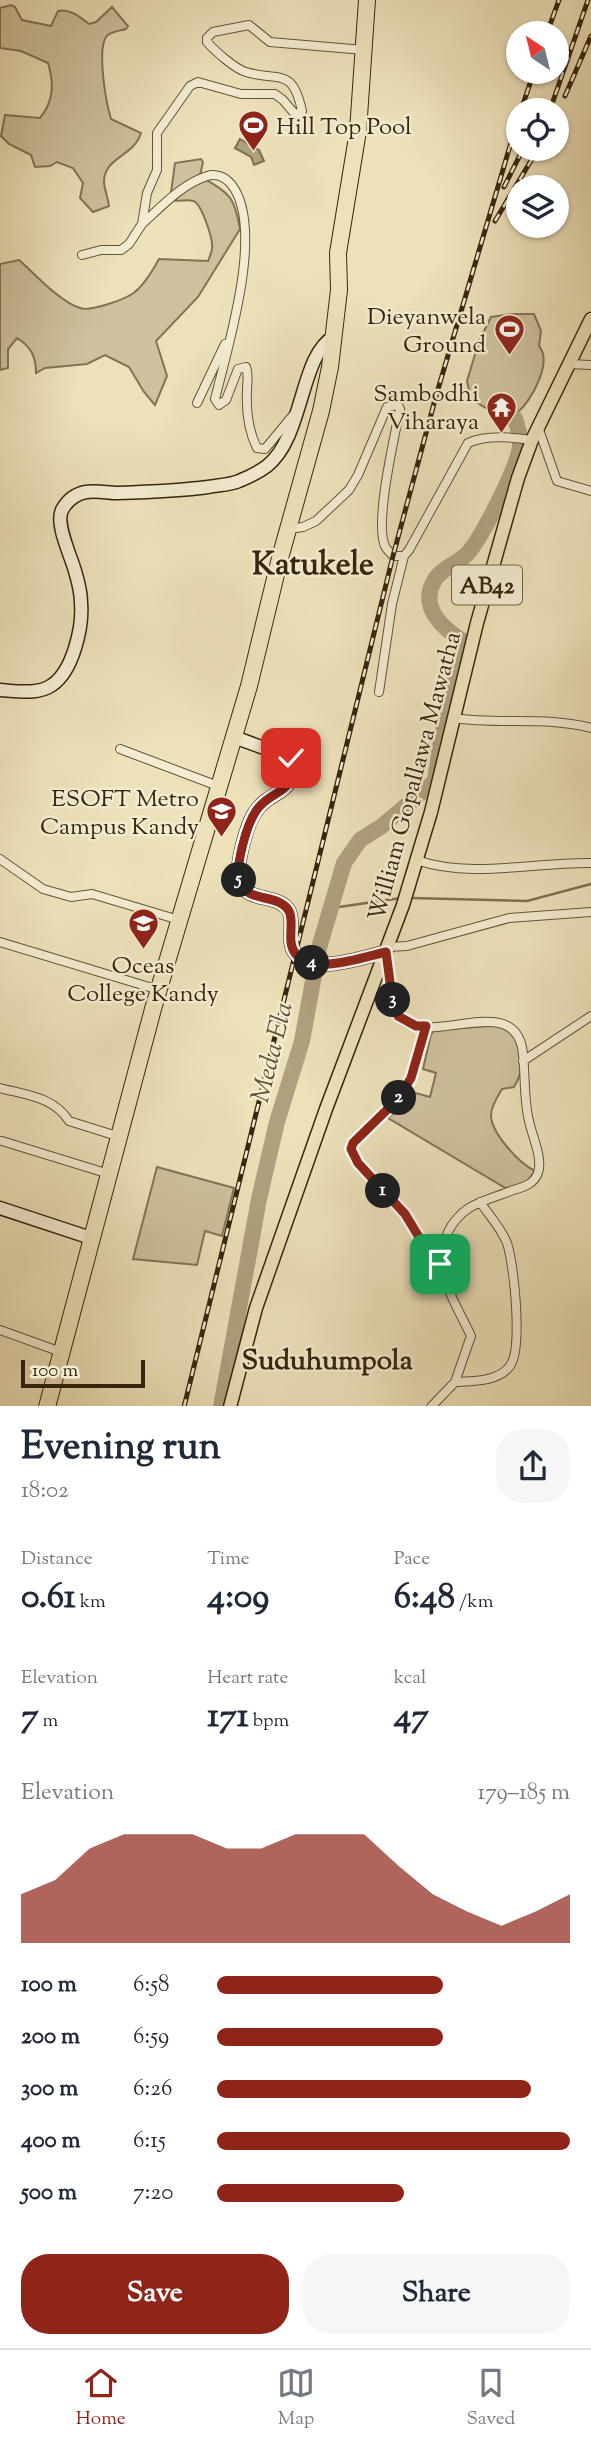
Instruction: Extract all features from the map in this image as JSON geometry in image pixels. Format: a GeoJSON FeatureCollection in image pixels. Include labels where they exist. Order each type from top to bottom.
{"type":"FeatureCollection","features":[{"type":"Feature","properties":{"kind":"highway"},"geometry":{"type":"LineString","coordinates":[[47,1406],[159,990],[249,686],[321,411],[334,337],[339,290],[338,253],[358,131],[367,0]]}},
{"type":"Feature","properties":{"kind":"main road","name":"William Gopallawa Mawatha"},"geometry":{"type":"LineString","coordinates":[[230,1406],[256,1308],[326,1109],[403,905],[431,812],[524,439],[538,427],[591,318]]}},
{"type":"Feature","properties":{"kind":"street"},"geometry":{"type":"LineString","coordinates":[[142,224],[147,193],[157,170],[157,133],[190,86],[198,82],[241,94],[275,94],[293,113],[300,114],[302,111],[298,94],[288,81],[277,75],[245,72],[207,42],[213,32],[250,25],[270,42],[364,50]]}},
{"type":"Feature","properties":{"kind":"street"},"geometry":{"type":"LineString","coordinates":[[82,255],[101,250],[121,250],[129,244],[142,224],[189,184],[214,175],[226,178],[238,192],[246,261],[215,399],[219,405],[226,400],[238,369],[246,367],[249,374],[246,388],[249,433],[257,448],[265,449],[299,410]]}},
{"type":"Feature","properties":{"kind":"street"},"geometry":{"type":"LineString","coordinates":[[197,403],[232,329]]}},
{"type":"Feature","properties":{"kind":"street"},"geometry":{"type":"LineString","coordinates":[[0,690],[42,690],[53,685],[71,662],[78,635],[81,603],[75,570],[62,531],[60,513],[69,499],[86,492],[170,491],[235,483],[269,465],[282,449],[299,410],[315,357],[322,346],[334,337]]}},
{"type":"Feature","properties":{"kind":"street"},"geometry":{"type":"LineString","coordinates":[[569,364],[591,365]]}},
{"type":"Feature","properties":{"kind":"street"},"geometry":{"type":"LineString","coordinates":[[288,529],[303,527],[316,521],[349,490],[358,475],[384,411],[387,407],[398,405],[400,409],[388,463],[381,529],[385,547],[393,556],[404,556]]}},
{"type":"Feature","properties":{"kind":"street"},"geometry":{"type":"LineString","coordinates":[[538,427],[556,481],[591,491]]}},
{"type":"Feature","properties":{"kind":"street"},"geometry":{"type":"LineString","coordinates":[[379,692],[393,604],[404,556],[468,443],[475,440],[524,439]]}},
{"type":"Feature","properties":{"kind":"street"},"geometry":{"type":"LineString","coordinates":[[453,718],[481,722],[572,723],[591,728]]}},
{"type":"Feature","properties":{"kind":"street"},"geometry":{"type":"LineString","coordinates":[[234,737],[291,758],[291,779],[286,787],[255,811],[240,857],[239,881],[247,893],[285,906],[290,912],[295,953],[307,962],[323,965],[407,946],[509,918],[591,912]]}},
{"type":"Feature","properties":{"kind":"street"},"geometry":{"type":"LineString","coordinates":[[120,749],[218,786]]}},
{"type":"Feature","properties":{"kind":"street"},"geometry":{"type":"LineString","coordinates":[[0,859],[43,889],[71,897],[92,894],[179,920]]}},
{"type":"Feature","properties":{"kind":"street"},"geometry":{"type":"LineString","coordinates":[[416,861],[435,866],[488,870],[591,863]]}},
{"type":"Feature","properties":{"kind":"street"},"geometry":{"type":"LineString","coordinates":[[0,942],[159,990]]}},
{"type":"Feature","properties":{"kind":"street"},"geometry":{"type":"LineString","coordinates":[[387,950],[392,997],[398,1016],[416,1026],[493,1021],[513,1028],[519,1035],[528,1117],[539,1164],[538,1175],[530,1185],[466,1209],[451,1226],[441,1247],[440,1264],[445,1280]]}},
{"type":"Feature","properties":{"kind":"street"},"geometry":{"type":"LineString","coordinates":[[523,1061],[591,1016]]}},
{"type":"Feature","properties":{"kind":"street"},"geometry":{"type":"LineString","coordinates":[[426,1026],[411,1078],[398,1099],[353,1143],[351,1149],[358,1163],[405,1214],[445,1280],[471,1336],[455,1382],[431,1406]]}},
{"type":"Feature","properties":{"kind":"street"},"geometry":{"type":"LineString","coordinates":[[0,1088],[54,1103],[69,1121],[120,1137]]}},
{"type":"Feature","properties":{"kind":"street"},"geometry":{"type":"LineString","coordinates":[[2,1141],[109,1174]]}},
{"type":"Feature","properties":{"kind":"street"},"geometry":{"type":"LineString","coordinates":[[455,1382],[481,1381],[498,1376],[510,1366],[516,1351],[516,1318],[507,1244],[480,1202]]}},
{"type":"Feature","properties":{"kind":"street"},"geometry":{"type":"LineString","coordinates":[[0,1208],[91,1238]]}},
{"type":"Feature","properties":{"kind":"street"},"geometry":{"type":"LineString","coordinates":[[0,1330],[61,1352]]}},
{"type":"Feature","properties":{"kind":"shaded area"},"geometry":{"type":"Polygon","coordinates":[[[11,5],[22,20],[51,26],[58,11],[70,12],[89,24],[96,22],[112,7],[128,26],[106,37],[102,53],[103,77],[111,119],[141,133],[132,147],[113,162],[105,174],[104,183],[109,206],[93,212],[80,198],[83,183],[73,168],[57,162],[50,166],[35,167],[31,155],[9,144],[1,136],[5,115],[40,118],[52,92],[48,63],[21,51],[0,48],[0,8],[11,5]]]}},
{"type":"Feature","properties":{"kind":"shaded area","name":"Hill Top Pool"},"geometry":{"type":"Polygon","coordinates":[[[240,139],[259,150],[264,161],[254,165],[251,157],[235,148],[240,139]]]}},
{"type":"Feature","properties":{"kind":"shaded area"},"geometry":{"type":"Polygon","coordinates":[[[201,159],[203,162],[200,176],[229,196],[240,229],[198,297],[156,341],[167,376],[155,405],[129,367],[105,355],[87,364],[45,368],[36,373],[32,352],[17,338],[8,349],[8,368],[0,370],[0,264],[19,260],[56,294],[72,305],[84,309],[106,305],[132,294],[144,283],[159,259],[208,261],[212,241],[199,207],[193,201],[170,200],[175,163],[201,159]]]}},
{"type":"Feature","properties":{"kind":"shaded area","name":"Dieyanwela Ground"},"geometry":{"type":"Polygon","coordinates":[[[534,314],[541,331],[539,346],[543,353],[542,372],[538,382],[516,414],[491,411],[471,399],[467,381],[479,341],[491,317],[534,314]]]}},
{"type":"Feature","properties":{"kind":"shaded area"},"geometry":{"type":"Polygon","coordinates":[[[501,1025],[513,1031],[520,1046],[523,1065],[514,1087],[502,1089],[493,1105],[492,1122],[507,1147],[535,1171],[524,1186],[507,1189],[388,1118],[416,1093],[430,1097],[436,1073],[423,1069],[431,1034],[435,1030],[501,1025]]]}},
{"type":"Feature","properties":{"kind":"shaded area"},"geometry":{"type":"Polygon","coordinates":[[[157,1167],[234,1188],[222,1236],[205,1231],[197,1265],[133,1259],[157,1167]]]}},
{"type":"Feature","properties":{"kind":"waterway","name":"Meda Ela"},"geometry":{"type":"LineString","coordinates":[[221,1406],[259,1199],[277,1122],[302,1041],[319,948],[344,863],[360,840],[382,826],[435,781],[446,709],[463,641],[435,616],[429,600],[430,591],[437,577],[467,554],[499,501],[514,468],[520,444],[515,418]]}},
{"type":"Feature","properties":{"kind":"waterway"},"geometry":{"type":"LineString","coordinates":[[411,898],[527,901],[591,884]]}},
{"type":"Feature","properties":{"kind":"waterway"},"geometry":{"type":"LineString","coordinates":[[332,908],[401,898]]}},
{"type":"Feature","properties":{"kind":"railway"},"geometry":{"type":"LineString","coordinates":[[551,21],[559,0]]}},
{"type":"Feature","properties":{"kind":"railway"},"geometry":{"type":"LineString","coordinates":[[554,98],[588,0]]}},
{"type":"Feature","properties":{"kind":"railway"},"geometry":{"type":"LineString","coordinates":[[565,96],[591,36]]}},
{"type":"Feature","properties":{"kind":"railway"},"geometry":{"type":"LineString","coordinates":[[525,98],[530,84]]}},
{"type":"Feature","properties":{"kind":"railway"},"geometry":{"type":"LineString","coordinates":[[184,1406],[393,556],[436,396],[506,160]]}},
{"type":"Feature","properties":{"kind":"railway"},"geometry":{"type":"LineString","coordinates":[[504,187],[517,161]]}},
{"type":"Feature","properties":{"kind":"railway"},"geometry":{"type":"LineString","coordinates":[[495,221],[531,161]]}},
{"type":"Feature","properties":{"kind":"place","name":"Hill Top Pool"},"geometry":{"type":"Point","coordinates":[253,153]}},
{"type":"Feature","properties":{"kind":"place","name":"Dieyanwela Ground"},"geometry":{"type":"Point","coordinates":[509,357]}},
{"type":"Feature","properties":{"kind":"place","name":"Sambodhi Viharaya"},"geometry":{"type":"Point","coordinates":[502,434]}},
{"type":"Feature","properties":{"kind":"place","name":"ESOFT Metro Campus Kandy"},"geometry":{"type":"Point","coordinates":[222,839]}},
{"type":"Feature","properties":{"kind":"place","name":"Oceas College Kandy"},"geometry":{"type":"Point","coordinates":[143,950]}},
{"type":"Feature","properties":{"kind":"district","name":"Katukele"},"geometry":{"type":"Point","coordinates":[313,563]}},
{"type":"Feature","properties":{"kind":"district","name":"Suduhumpola"},"geometry":{"type":"Point","coordinates":[327,1359]}},
{"type":"Feature","properties":{"kind":"route"},"geometry":{"type":"LineString","coordinates":[[291,758],[291,779],[286,787],[255,811],[240,857],[239,881],[247,893],[285,906],[290,912],[295,953],[307,962],[327,965],[386,952],[392,997],[398,1016],[416,1026],[426,1026],[411,1078],[398,1099],[353,1143],[351,1149],[358,1163],[405,1214],[445,1280],[440,1264]]}}]}
